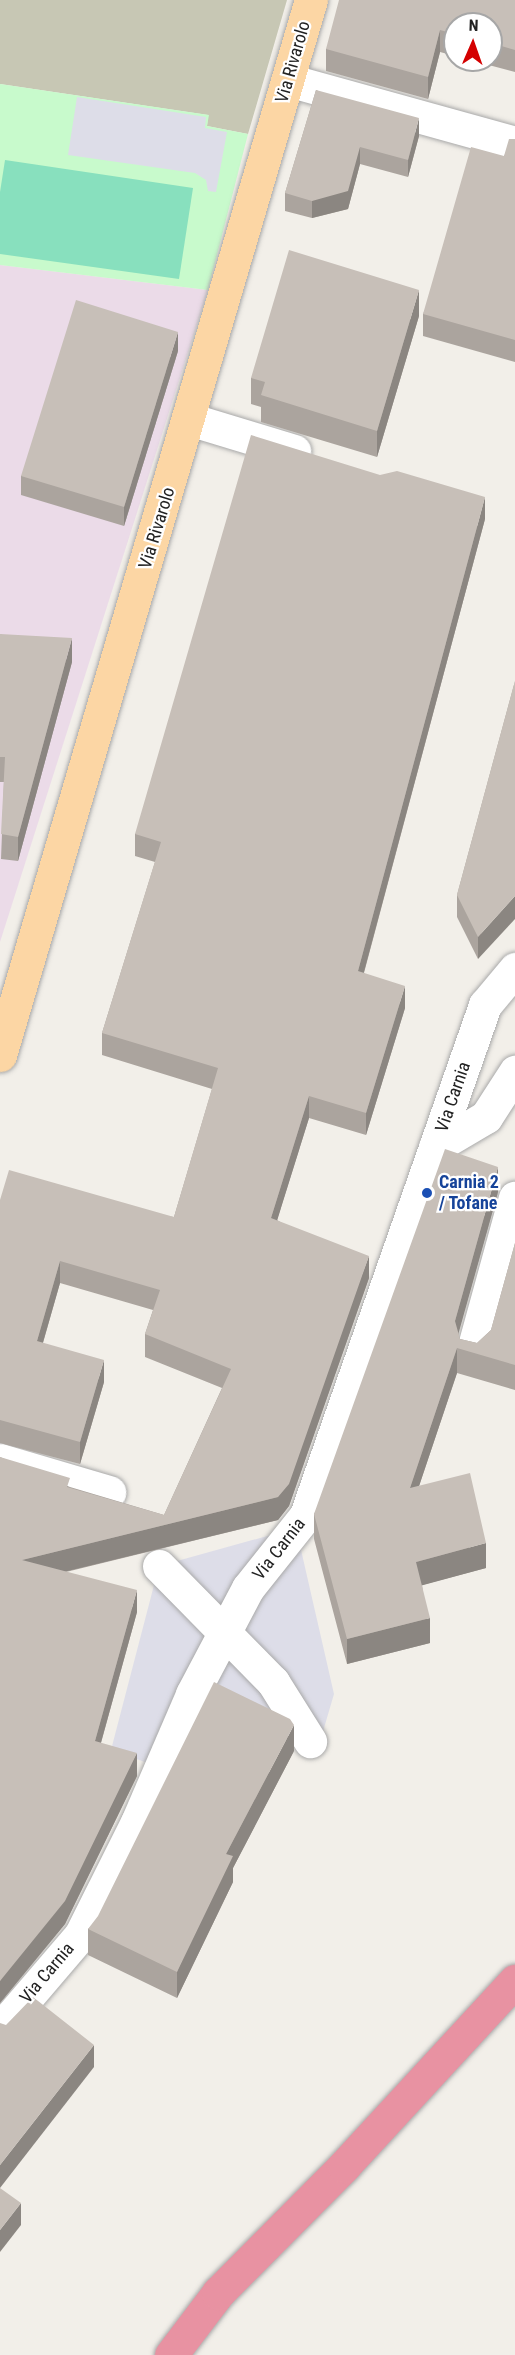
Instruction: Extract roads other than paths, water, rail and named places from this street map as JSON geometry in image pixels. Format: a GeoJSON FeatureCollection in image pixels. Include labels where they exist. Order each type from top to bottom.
{"type":"FeatureCollection","features":[{"type":"Feature","properties":{"kind":"highway"},"geometry":{"type":"LineString","coordinates":[[171,2355],[218,2293],[344,2166],[515,1982]]}},
{"type":"Feature","properties":{"kind":"main road","name":"Via Rivarolo"},"geometry":{"type":"LineString","coordinates":[[0,1055],[311,0]]}},
{"type":"Feature","properties":{"kind":"street"},"geometry":{"type":"LineString","coordinates":[[288,80],[515,143]]}},
{"type":"Feature","properties":{"kind":"street"},"geometry":{"type":"LineString","coordinates":[[189,419],[320,459]]}},
{"type":"Feature","properties":{"kind":"street","name":"Via Carnia"},"geometry":{"type":"LineString","coordinates":[[0,2029],[81,1934],[137,1822],[192,1694],[248,1588],[306,1515],[485,1005],[515,969]]}},
{"type":"Feature","properties":{"kind":"street"},"geometry":{"type":"LineString","coordinates":[[435,1147],[486,1117],[515,1072]]}},
{"type":"Feature","properties":{"kind":"street"},"geometry":{"type":"LineString","coordinates":[[473,1350],[515,1198]]}},
{"type":"Feature","properties":{"kind":"street"},"geometry":{"type":"LineString","coordinates":[[0,1460],[109,1492]]}},
{"type":"Feature","properties":{"kind":"street"},"geometry":{"type":"LineString","coordinates":[[159,1566],[224,1635],[273,1682],[310,1742]]}},
{"type":"Feature","properties":{"kind":"place","name":"Carnia 2 / Tofane"},"geometry":{"type":"Point","coordinates":[427,1193]}}]}
